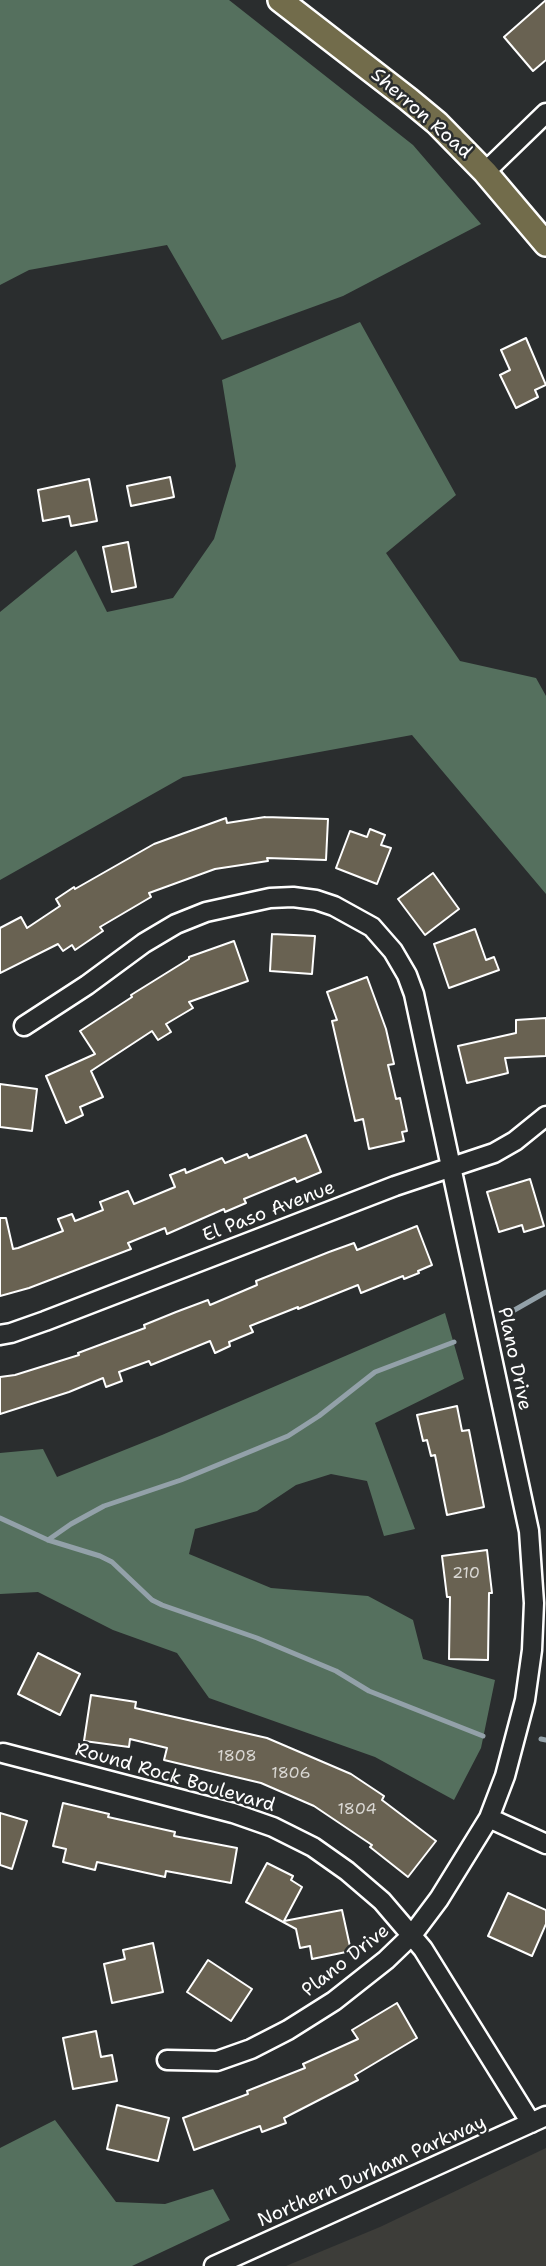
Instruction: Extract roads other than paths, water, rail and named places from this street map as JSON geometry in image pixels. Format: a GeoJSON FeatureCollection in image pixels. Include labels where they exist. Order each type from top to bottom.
{"type":"FeatureCollection","features":[{"type":"Feature","properties":{"kind":"main road","name":"Sherron Road"},"geometry":{"type":"LineString","coordinates":[[281,0],[437,123],[485,172],[546,244]]}},
{"type":"Feature","properties":{"kind":"street"},"geometry":{"type":"LineString","coordinates":[[485,172],[546,113]]}},
{"type":"Feature","properties":{"kind":"street","name":"Plano Drive"},"geometry":{"type":"LineString","coordinates":[[24,1026],[87,985],[144,943],[176,925],[216,910],[270,898],[293,897],[334,906],[372,927],[393,951],[414,994],[529,1531],[538,1550],[532,1650],[525,1700],[505,1776],[489,1818],[439,1899],[412,1935],[386,1960],[334,2001],[288,2031],[251,2049],[217,2061],[167,2060]]}},
{"type":"Feature","properties":{"kind":"street","name":"El Paso Avenue"},"geometry":{"type":"LineString","coordinates":[[0,1335],[11,1334],[270,1234],[494,1153],[515,1141],[546,1116]]}},
{"type":"Feature","properties":{"kind":"street","name":"Round Rock Boulevard"},"geometry":{"type":"LineString","coordinates":[[3,1754],[233,1813],[274,1828],[313,1847],[382,1901],[412,1935],[538,2120]]}},
{"type":"Feature","properties":{"kind":"street"},"geometry":{"type":"LineString","coordinates":[[489,1818],[546,1844]]}},
{"type":"Feature","properties":{"kind":"street","name":"Northern Durham Parkway"},"geometry":{"type":"LineString","coordinates":[[214,2266],[538,2120]]}},
{"type":"Feature","properties":{"kind":"waterway"},"geometry":{"type":"LineString","coordinates":[[511,1312],[546,1292]]}},
{"type":"Feature","properties":{"kind":"waterway"},"geometry":{"type":"LineString","coordinates":[[48,1540],[104,1506],[181,1480],[288,1436],[319,1416],[375,1372],[454,1342]]}},
{"type":"Feature","properties":{"kind":"waterway"},"geometry":{"type":"LineString","coordinates":[[0,1518],[48,1540],[112,1562],[152,1600],[162,1605],[257,1638],[336,1671],[369,1691],[483,1736]]}},
{"type":"Feature","properties":{"kind":"waterway"},"geometry":{"type":"LineString","coordinates":[[541,1739],[546,1740]]}}]}
